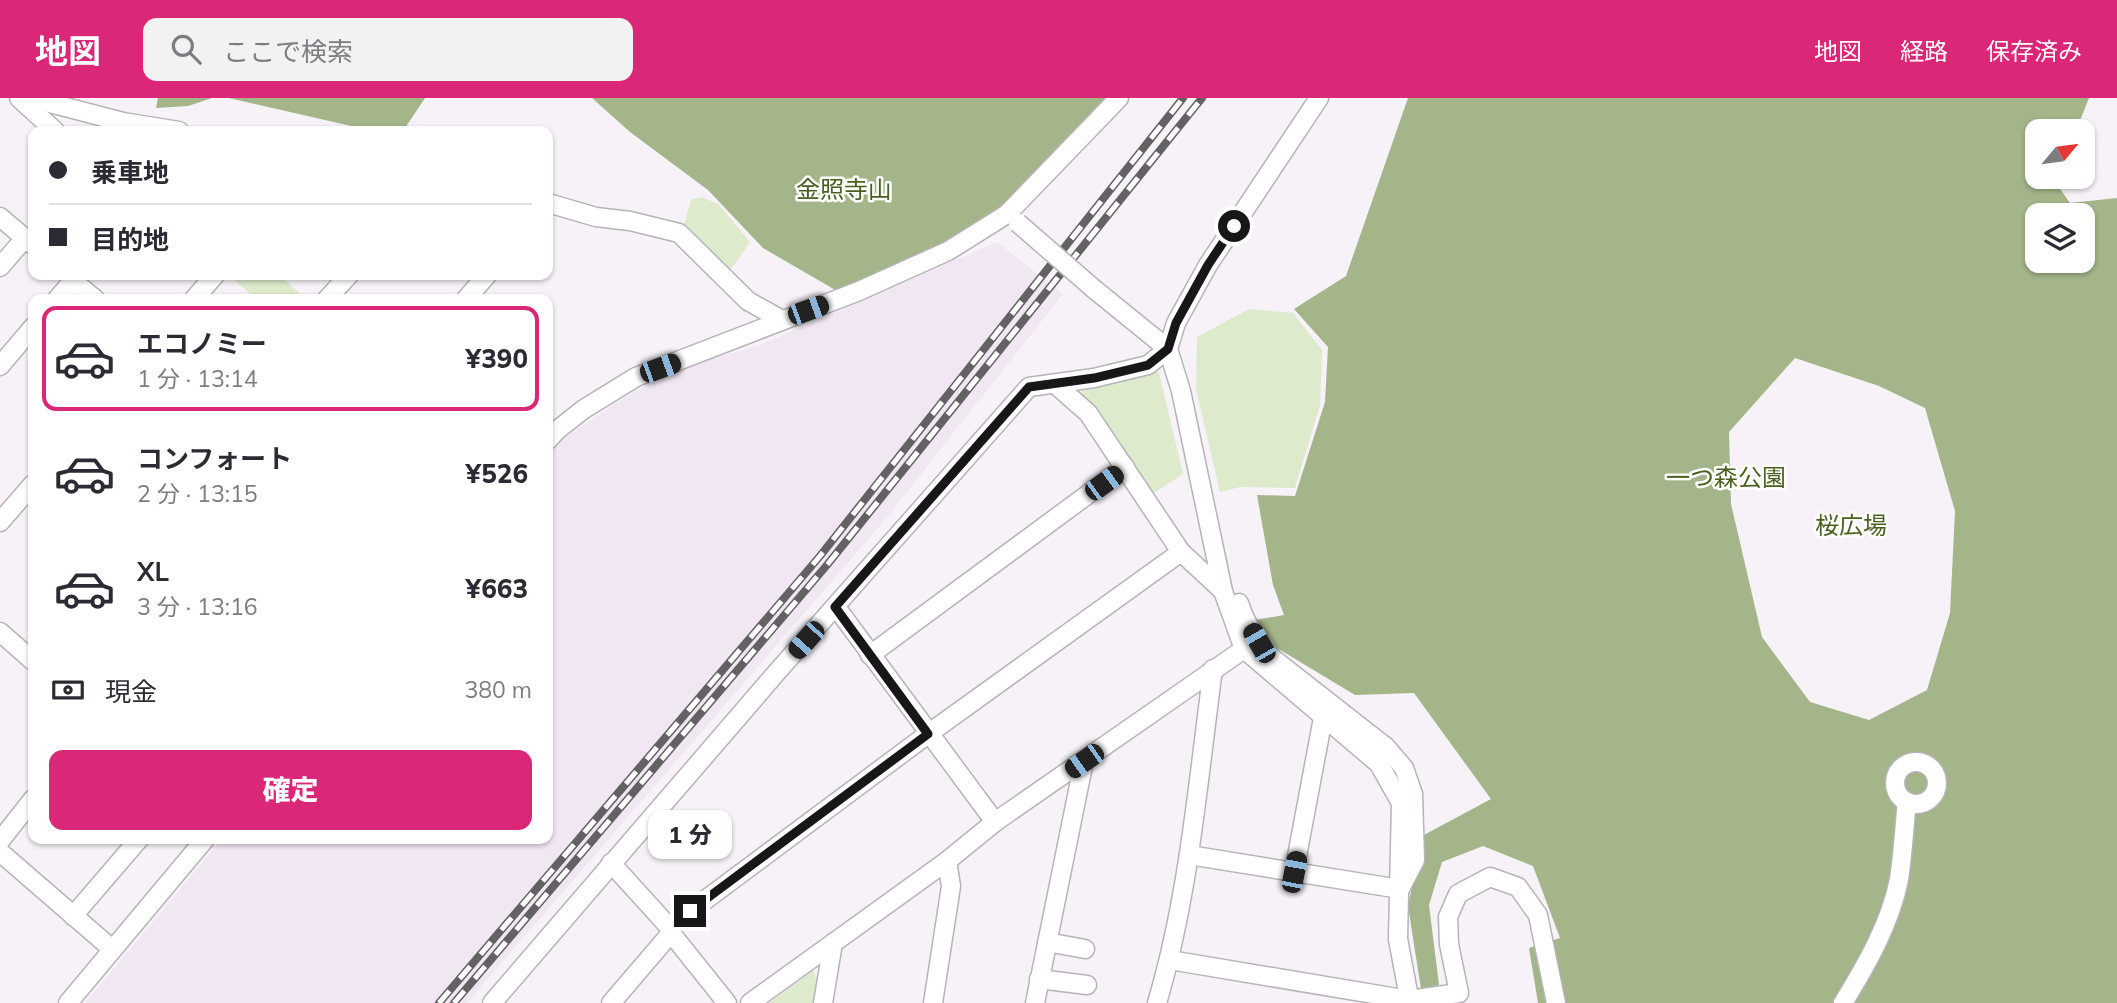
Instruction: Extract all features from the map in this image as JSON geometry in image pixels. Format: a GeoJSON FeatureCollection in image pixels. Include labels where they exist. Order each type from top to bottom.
{"type":"FeatureCollection","features":[{"type":"Feature","properties":{"kind":"street"},"geometry":{"type":"LineString","coordinates":[[19,98],[50,126]]}},
{"type":"Feature","properties":{"kind":"street"},"geometry":{"type":"LineString","coordinates":[[31,98],[148,126]]}},
{"type":"Feature","properties":{"kind":"street"},"geometry":{"type":"LineString","coordinates":[[553,434],[584,409],[636,377],[859,291],[1012,219],[1119,98]]}},
{"type":"Feature","properties":{"kind":"street"},"geometry":{"type":"LineString","coordinates":[[492,1003],[611,863],[1029,387],[1094,378],[1148,365],[1168,349],[1176,323],[1208,265],[1320,98]]}},
{"type":"Feature","properties":{"kind":"street"},"geometry":{"type":"LineString","coordinates":[[553,205],[678,233],[748,301],[782,320]]}},
{"type":"Feature","properties":{"kind":"street"},"geometry":{"type":"LineString","coordinates":[[0,217],[28,240]]}},
{"type":"Feature","properties":{"kind":"street"},"geometry":{"type":"LineString","coordinates":[[1012,219],[1168,349],[1181,391],[1223,591],[1244,649],[1379,764],[1401,803],[1398,939],[1410,1001]]}},
{"type":"Feature","properties":{"kind":"street"},"geometry":{"type":"LineString","coordinates":[[0,267],[28,244]]}},
{"type":"Feature","properties":{"kind":"street"},"geometry":{"type":"LineString","coordinates":[[71,280],[89,294]]}},
{"type":"Feature","properties":{"kind":"street"},"geometry":{"type":"LineString","coordinates":[[198,294],[211,280]]}},
{"type":"Feature","properties":{"kind":"street"},"geometry":{"type":"LineString","coordinates":[[332,294],[344,280]]}},
{"type":"Feature","properties":{"kind":"street"},"geometry":{"type":"LineString","coordinates":[[470,294],[483,280]]}},
{"type":"Feature","properties":{"kind":"street"},"geometry":{"type":"LineString","coordinates":[[0,366],[28,333]]}},
{"type":"Feature","properties":{"kind":"street"},"geometry":{"type":"LineString","coordinates":[[1055,384],[1088,413],[1181,552],[1223,591]]}},
{"type":"Feature","properties":{"kind":"street"},"geometry":{"type":"LineString","coordinates":[[870,655],[1125,467]]}},
{"type":"Feature","properties":{"kind":"street"},"geometry":{"type":"LineString","coordinates":[[0,522],[28,490]]}},
{"type":"Feature","properties":{"kind":"street"},"geometry":{"type":"LineString","coordinates":[[1209,524],[1227,566],[1242,614],[1259,643],[1271,657],[1386,747],[1404,768],[1413,794],[1415,859],[1400,889]]}},
{"type":"Feature","properties":{"kind":"street"},"geometry":{"type":"LineString","coordinates":[[611,1003],[670,930],[928,734],[1181,552]]}},
{"type":"Feature","properties":{"kind":"street"},"geometry":{"type":"LineString","coordinates":[[835,607],[995,822]]}},
{"type":"Feature","properties":{"kind":"street"},"geometry":{"type":"LineString","coordinates":[[0,632],[28,650]]}},
{"type":"Feature","properties":{"kind":"street"},"geometry":{"type":"LineString","coordinates":[[750,1003],[947,861],[995,822],[1244,649]]}},
{"type":"Feature","properties":{"kind":"street"},"geometry":{"type":"LineString","coordinates":[[1157,1003],[1170,960],[1189,855],[1213,669]]}},
{"type":"Feature","properties":{"kind":"street"},"geometry":{"type":"LineString","coordinates":[[1294,872],[1323,718]]}},
{"type":"Feature","properties":{"kind":"street"},"geometry":{"type":"LineString","coordinates":[[1035,1003],[1084,761]]}},
{"type":"Feature","properties":{"kind":"street"},"geometry":{"type":"LineString","coordinates":[[1843,1003],[1881,934],[1899,881],[1907,802]]}},
{"type":"Feature","properties":{"kind":"street"},"geometry":{"type":"LineString","coordinates":[[0,841],[28,805]]}},
{"type":"Feature","properties":{"kind":"street"},"geometry":{"type":"LineString","coordinates":[[73,916],[135,844]]}},
{"type":"Feature","properties":{"kind":"street"},"geometry":{"type":"LineString","coordinates":[[68,1003],[201,844]]}},
{"type":"Feature","properties":{"kind":"street"},"geometry":{"type":"LineString","coordinates":[[0,852],[112,948]]}},
{"type":"Feature","properties":{"kind":"street"},"geometry":{"type":"LineString","coordinates":[[1189,855],[1400,889]]}},
{"type":"Feature","properties":{"kind":"street"},"geometry":{"type":"LineString","coordinates":[[933,1003],[951,886],[947,861]]}},
{"type":"Feature","properties":{"kind":"street"},"geometry":{"type":"LineString","coordinates":[[611,863],[670,930],[727,1003]]}},
{"type":"Feature","properties":{"kind":"street"},"geometry":{"type":"LineString","coordinates":[[1170,960],[1410,1001],[1459,993],[1449,944],[1448,917],[1458,894],[1490,877],[1518,887],[1538,915],[1556,1003]]}},
{"type":"Feature","properties":{"kind":"street"},"geometry":{"type":"LineString","coordinates":[[1047,942],[1085,949]]}},
{"type":"Feature","properties":{"kind":"street"},"geometry":{"type":"LineString","coordinates":[[823,1003],[833,943]]}},
{"type":"Feature","properties":{"kind":"street"},"geometry":{"type":"LineString","coordinates":[[1040,979],[1087,985]]}},
{"type":"Feature","properties":{"kind":"shaded area"},"geometry":{"type":"Polygon","coordinates":[[[997,242],[1063,294],[884,521],[467,1003],[85,1003],[218,844],[553,844],[553,447],[624,398],[653,382],[691,364],[758,346],[997,242]]]}},
{"type":"Feature","properties":{"kind":"green space"},"geometry":{"type":"Polygon","coordinates":[[[158,98],[212,98],[188,106],[156,108],[158,98]]]}},
{"type":"Feature","properties":{"kind":"green space"},"geometry":{"type":"Polygon","coordinates":[[[229,98],[425,98],[406,126],[351,126],[229,98]]]}},
{"type":"Feature","properties":{"kind":"green space","name":"金照寺山"},"geometry":{"type":"Polygon","coordinates":[[[592,98],[1111,98],[973,241],[837,291],[763,248],[708,190],[630,132],[592,98]]]}},
{"type":"Feature","properties":{"kind":"green space","name":"一つ森公園"},"geometry":{"type":"Polygon","coordinates":[[[1408,98],[2089,98],[2081,119],[2025,119],[2025,189],[2060,189],[2070,203],[2117,198],[2117,1003],[1538,1003],[1529,948],[1560,938],[1533,866],[1483,846],[1442,862],[1429,905],[1439,985],[1421,989],[1408,906],[1422,836],[1491,799],[1414,693],[1355,695],[1277,648],[1255,620],[1284,615],[1273,585],[1257,495],[1295,496],[1325,402],[1328,347],[1294,309],[1346,276],[1408,98]],[[1795,358],[1729,432],[1731,504],[1762,637],[1810,702],[1869,720],[1927,690],[1950,613],[1955,511],[1925,408],[1879,386],[1795,358]]]}},
{"type":"Feature","properties":{"kind":"green space"},"geometry":{"type":"Polygon","coordinates":[[[702,197],[718,204],[750,242],[731,269],[683,229],[691,200],[702,197]]]}},
{"type":"Feature","properties":{"kind":"green space"},"geometry":{"type":"Polygon","coordinates":[[[235,280],[285,280],[300,294],[250,294],[235,280]]]}},
{"type":"Feature","properties":{"kind":"green space"},"geometry":{"type":"Polygon","coordinates":[[[1249,309],[1293,313],[1322,350],[1320,405],[1295,488],[1240,487],[1220,492],[1196,389],[1197,337],[1249,309]]]}},
{"type":"Feature","properties":{"kind":"green space"},"geometry":{"type":"Polygon","coordinates":[[[1154,371],[1159,373],[1183,474],[1151,495],[1083,397],[1080,388],[1154,371]]]}},
{"type":"Feature","properties":{"kind":"green space"},"geometry":{"type":"Polygon","coordinates":[[[813,971],[820,983],[816,1003],[769,1003],[813,971]]]}},
{"type":"Feature","properties":{"kind":"railway"},"geometry":{"type":"LineString","coordinates":[[439,1003],[820,556],[1183,98]]}},
{"type":"Feature","properties":{"kind":"railway"},"geometry":{"type":"LineString","coordinates":[[454,1003],[827,565],[1202,98]]}},
{"type":"Feature","properties":{"kind":"route"},"geometry":{"type":"LineString","coordinates":[[690,911],[928,734],[835,607],[1029,387],[1094,378],[1148,365],[1168,349],[1176,323],[1208,265],[1234,226]]}},
{"type":"Feature","properties":{"kind":"park label","name":"桜広場"},"geometry":{"type":"Point","coordinates":[1851,525]}}]}
